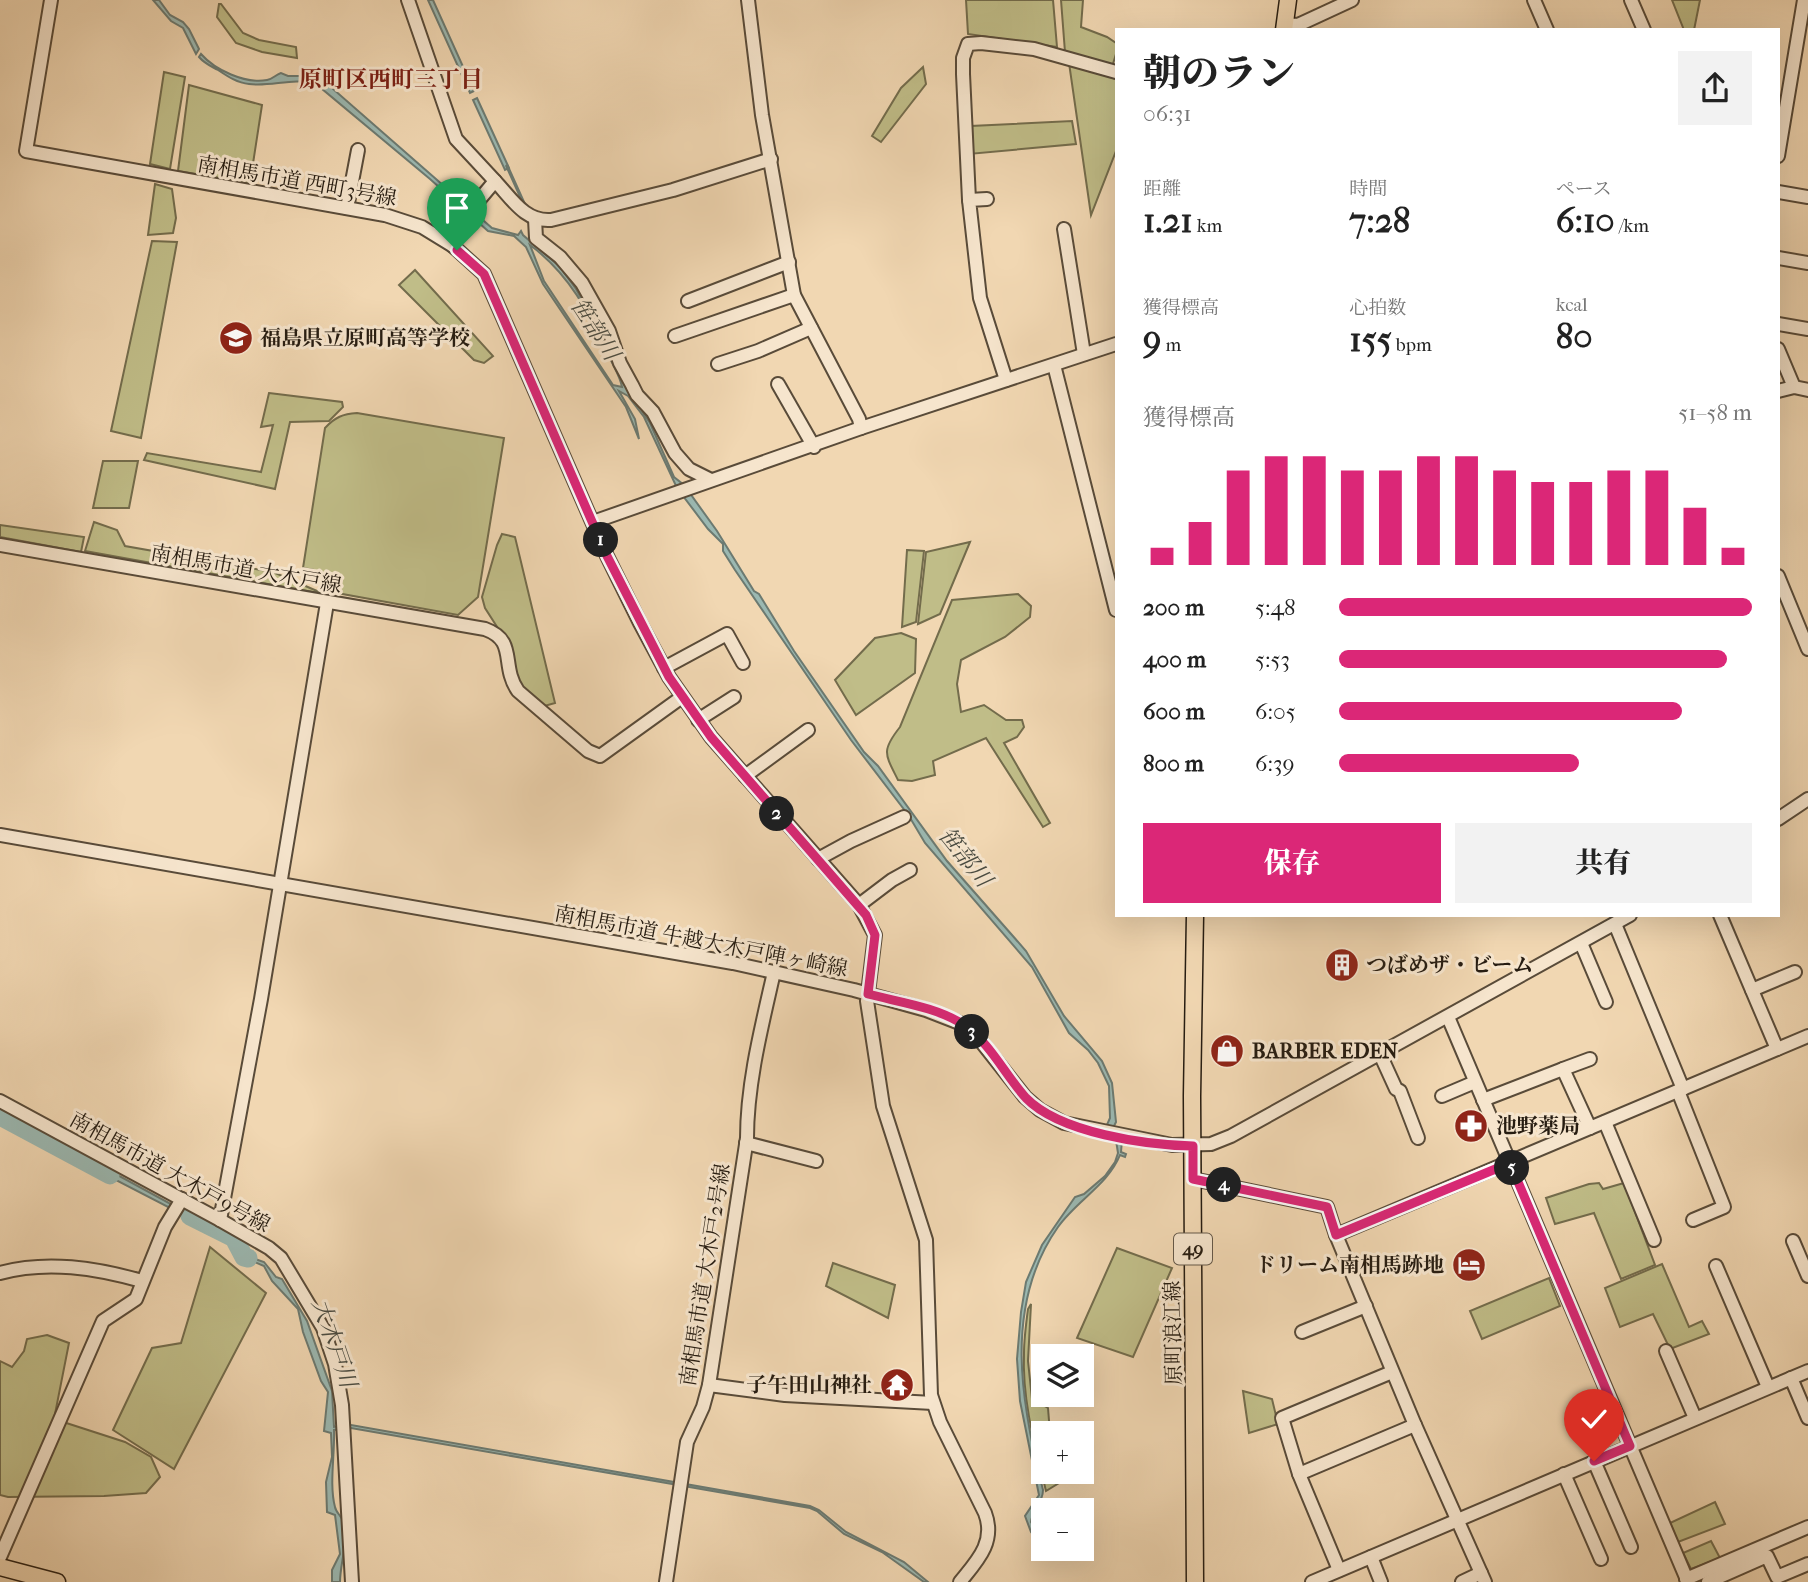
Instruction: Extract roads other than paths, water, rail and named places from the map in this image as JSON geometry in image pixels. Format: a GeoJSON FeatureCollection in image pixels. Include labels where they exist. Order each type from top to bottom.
{"type":"FeatureCollection","features":[{"type":"Feature","properties":{"kind":"main road"},"geometry":{"type":"LineString","coordinates":[[1288,0],[1290,26]]}},
{"type":"Feature","properties":{"kind":"main road","name":"原町浪江線"},"geometry":{"type":"LineString","coordinates":[[1195,917],[1195,1582]]}},
{"type":"Feature","properties":{"kind":"main road"},"geometry":{"type":"LineString","coordinates":[[0,1567],[57,1582]]}},
{"type":"Feature","properties":{"kind":"street","name":"南相馬市道 西町3号線"},"geometry":{"type":"LineString","coordinates":[[51,0],[26,151],[399,218],[422,227],[453,246],[484,274],[593,522],[664,668],[698,720],[859,905],[875,935],[868,994],[877,1078],[883,1106],[924,1231],[933,1403]]}},
{"type":"Feature","properties":{"kind":"street"},"geometry":{"type":"LineString","coordinates":[[408,0],[456,139],[523,212],[535,219],[551,220],[673,190],[771,159]]}},
{"type":"Feature","properties":{"kind":"street"},"geometry":{"type":"LineString","coordinates":[[748,0],[762,115],[794,295],[859,419],[861,428]]}},
{"type":"Feature","properties":{"kind":"street"},"geometry":{"type":"LineString","coordinates":[[1290,26],[1352,0]]}},
{"type":"Feature","properties":{"kind":"street"},"geometry":{"type":"LineString","coordinates":[[1534,0],[1546,28]]}},
{"type":"Feature","properties":{"kind":"street"},"geometry":{"type":"LineString","coordinates":[[1631,0],[1643,28]]}},
{"type":"Feature","properties":{"kind":"street"},"geometry":{"type":"LineString","coordinates":[[1780,127],[1804,0]]}},
{"type":"Feature","properties":{"kind":"street"},"geometry":{"type":"LineString","coordinates":[[1006,380],[980,298],[969,200],[963,58],[968,44],[981,43],[1034,49],[1115,72]]}},
{"type":"Feature","properties":{"kind":"street"},"geometry":{"type":"LineString","coordinates":[[348,208],[358,150]]}},
{"type":"Feature","properties":{"kind":"street"},"geometry":{"type":"LineString","coordinates":[[453,246],[451,236],[495,181]]}},
{"type":"Feature","properties":{"kind":"street"},"geometry":{"type":"LineString","coordinates":[[1780,192],[1808,197]]}},
{"type":"Feature","properties":{"kind":"street"},"geometry":{"type":"LineString","coordinates":[[969,200],[987,199]]}},
{"type":"Feature","properties":{"kind":"street"},"geometry":{"type":"LineString","coordinates":[[535,219],[536,238],[561,257],[582,283],[609,331],[620,362],[637,395],[653,412],[675,453],[689,469],[706,482]]}},
{"type":"Feature","properties":{"kind":"street"},"geometry":{"type":"LineString","coordinates":[[1064,229],[1084,355]]}},
{"type":"Feature","properties":{"kind":"street"},"geometry":{"type":"LineString","coordinates":[[1780,258],[1808,263]]}},
{"type":"Feature","properties":{"kind":"street"},"geometry":{"type":"LineString","coordinates":[[688,301],[789,262]]}},
{"type":"Feature","properties":{"kind":"street"},"geometry":{"type":"LineString","coordinates":[[675,337],[794,295]]}},
{"type":"Feature","properties":{"kind":"street"},"geometry":{"type":"LineString","coordinates":[[1780,324],[1808,329]]}},
{"type":"Feature","properties":{"kind":"street"},"geometry":{"type":"LineString","coordinates":[[718,364],[758,351],[811,328]]}},
{"type":"Feature","properties":{"kind":"street"},"geometry":{"type":"LineString","coordinates":[[593,522],[814,447],[861,428],[1115,344]]}},
{"type":"Feature","properties":{"kind":"street"},"geometry":{"type":"LineString","coordinates":[[1780,354],[1794,387]]}},
{"type":"Feature","properties":{"kind":"street"},"geometry":{"type":"LineString","coordinates":[[1054,365],[1115,606]]}},
{"type":"Feature","properties":{"kind":"street"},"geometry":{"type":"LineString","coordinates":[[778,384],[814,447]]}},
{"type":"Feature","properties":{"kind":"street"},"geometry":{"type":"LineString","coordinates":[[1780,390],[1794,387],[1808,390]]}},
{"type":"Feature","properties":{"kind":"street","name":"南相馬市道 大木戸線"},"geometry":{"type":"LineString","coordinates":[[0,545],[485,629],[501,636],[505,643],[512,683],[518,691],[588,751],[600,756],[682,697]]}},
{"type":"Feature","properties":{"kind":"street"},"geometry":{"type":"LineString","coordinates":[[1780,581],[1808,649]]}},
{"type":"Feature","properties":{"kind":"street"},"geometry":{"type":"LineString","coordinates":[[220,1220],[261,999],[327,603]]}},
{"type":"Feature","properties":{"kind":"street"},"geometry":{"type":"LineString","coordinates":[[664,668],[727,634],[743,663]]}},
{"type":"Feature","properties":{"kind":"street"},"geometry":{"type":"LineString","coordinates":[[698,720],[734,696]]}},
{"type":"Feature","properties":{"kind":"street"},"geometry":{"type":"LineString","coordinates":[[745,776],[808,730]]}},
{"type":"Feature","properties":{"kind":"street"},"geometry":{"type":"LineString","coordinates":[[1780,818],[1808,799]]}},
{"type":"Feature","properties":{"kind":"street"},"geometry":{"type":"LineString","coordinates":[[818,859],[904,817]]}},
{"type":"Feature","properties":{"kind":"street","name":"南相馬市道 牛越大木戸陣ヶ崎線"},"geometry":{"type":"LineString","coordinates":[[0,835],[774,972],[868,994],[926,1010],[962,1024],[976,1035],[1033,1104],[1064,1123],[1172,1145],[1211,1144],[1231,1136],[1627,917]]}},
{"type":"Feature","properties":{"kind":"street"},"geometry":{"type":"LineString","coordinates":[[859,905],[910,870]]}},
{"type":"Feature","properties":{"kind":"street"},"geometry":{"type":"LineString","coordinates":[[1721,917],[1777,1049]]}},
{"type":"Feature","properties":{"kind":"street"},"geometry":{"type":"LineString","coordinates":[[1615,924],[1724,1208],[1693,1220]]}},
{"type":"Feature","properties":{"kind":"street"},"geometry":{"type":"LineString","coordinates":[[1581,943],[1606,1002]]}},
{"type":"Feature","properties":{"kind":"street","name":"南相馬市道 大木戸2号線"},"geometry":{"type":"LineString","coordinates":[[666,1582],[687,1442],[703,1407],[709,1385],[756,1061],[774,972]]}},
{"type":"Feature","properties":{"kind":"street"},"geometry":{"type":"LineString","coordinates":[[1752,990],[1795,972]]}},
{"type":"Feature","properties":{"kind":"street"},"geometry":{"type":"LineString","coordinates":[[1448,1017],[1687,1580],[1808,1527]]}},
{"type":"Feature","properties":{"kind":"street"},"geometry":{"type":"LineString","coordinates":[[1336,1235],[1808,1035]]}},
{"type":"Feature","properties":{"kind":"street"},"geometry":{"type":"LineString","coordinates":[[1380,1054],[1400,1091],[1418,1138]]}},
{"type":"Feature","properties":{"kind":"street"},"geometry":{"type":"LineString","coordinates":[[1483,1100],[1590,1059]]}},
{"type":"Feature","properties":{"kind":"street"},"geometry":{"type":"LineString","coordinates":[[1563,1069],[1590,1128]]}},
{"type":"Feature","properties":{"kind":"street"},"geometry":{"type":"LineString","coordinates":[[1442,1096],[1475,1082]]}},
{"type":"Feature","properties":{"kind":"street","name":"南相馬市道 大木戸9号線"},"geometry":{"type":"LineString","coordinates":[[0,1101],[220,1220],[281,1258],[318,1318],[332,1350],[342,1405],[352,1582]]}},
{"type":"Feature","properties":{"kind":"street"},"geometry":{"type":"LineString","coordinates":[[1605,1122],[1654,1240]]}},
{"type":"Feature","properties":{"kind":"street"},"geometry":{"type":"LineString","coordinates":[[746,1143],[816,1161]]}},
{"type":"Feature","properties":{"kind":"street"},"geometry":{"type":"LineString","coordinates":[[1193,1179],[1327,1207],[1392,1372],[1483,1578],[1462,1582]]}},
{"type":"Feature","properties":{"kind":"street"},"geometry":{"type":"LineString","coordinates":[[0,1557],[103,1321],[133,1303],[165,1227],[182,1199]]}},
{"type":"Feature","properties":{"kind":"street"},"geometry":{"type":"LineString","coordinates":[[1793,1241],[1808,1276]]}},
{"type":"Feature","properties":{"kind":"street"},"geometry":{"type":"LineString","coordinates":[[0,1273],[27,1266],[42,1266],[100,1270],[142,1281]]}},
{"type":"Feature","properties":{"kind":"street"},"geometry":{"type":"LineString","coordinates":[[1716,1266],[1768,1388]]}},
{"type":"Feature","properties":{"kind":"street"},"geometry":{"type":"LineString","coordinates":[[1302,1332],[1366,1306]]}},
{"type":"Feature","properties":{"kind":"street"},"geometry":{"type":"LineString","coordinates":[[1667,1351],[1695,1418]]}},
{"type":"Feature","properties":{"kind":"street"},"geometry":{"type":"LineString","coordinates":[[1312,1582],[1808,1371]]}},
{"type":"Feature","properties":{"kind":"street"},"geometry":{"type":"LineString","coordinates":[[1339,1570],[1298,1474],[1282,1418],[1392,1372]]}},
{"type":"Feature","properties":{"kind":"street"},"geometry":{"type":"LineString","coordinates":[[1791,1378],[1808,1418]]}},
{"type":"Feature","properties":{"kind":"street"},"geometry":{"type":"LineString","coordinates":[[709,1385],[785,1395],[933,1403],[985,1513],[989,1528],[983,1553],[960,1582]]}},
{"type":"Feature","properties":{"kind":"street"},"geometry":{"type":"LineString","coordinates":[[1298,1474],[1415,1425]]}},
{"type":"Feature","properties":{"kind":"street"},"geometry":{"type":"LineString","coordinates":[[1594,1461],[1631,1547]]}},
{"type":"Feature","properties":{"kind":"street"},"geometry":{"type":"LineString","coordinates":[[1564,1474],[1601,1559]]}},
{"type":"Feature","properties":{"kind":"street"},"geometry":{"type":"LineString","coordinates":[[1708,1582],[1767,1556],[1777,1577],[1808,1564]]}},
{"type":"Feature","properties":{"kind":"street"},"geometry":{"type":"LineString","coordinates":[[1371,1557],[1381,1582]]}},
{"type":"Feature","properties":{"kind":"water"},"geometry":{"type":"Polygon","coordinates":[[[153,0],[159,0],[170,15],[189,29],[199,49],[196,54],[183,28],[171,21],[153,0]]]}},
{"type":"Feature","properties":{"kind":"water"},"geometry":{"type":"Polygon","coordinates":[[[428,0],[433,0],[474,91],[470,93],[428,0]]]}},
{"type":"Feature","properties":{"kind":"water"},"geometry":{"type":"Polygon","coordinates":[[[201,54],[222,70],[240,78],[267,80],[281,73],[288,76],[307,76],[332,88],[492,228],[518,235],[521,231],[560,267],[601,333],[619,375],[650,423],[674,477],[684,485],[717,531],[754,591],[759,594],[794,651],[864,752],[878,766],[947,861],[1026,951],[1064,1016],[1102,1061],[1112,1083],[1116,1122],[1114,1126],[1122,1140],[1121,1152],[1126,1154],[1125,1157],[1120,1155],[1108,1175],[1058,1227],[1041,1257],[1029,1289],[1023,1322],[1022,1356],[1031,1455],[1020,1401],[1017,1359],[1026,1282],[1042,1245],[1075,1197],[1084,1194],[1105,1176],[1118,1153],[1115,1134],[1106,1127],[1110,1118],[1109,1086],[1098,1063],[1069,1033],[1032,967],[925,843],[909,816],[851,740],[735,570],[723,551],[723,544],[677,488],[644,417],[628,396],[619,391],[635,419],[639,439],[626,407],[543,284],[526,247],[514,236],[488,231],[316,84],[299,81],[258,85],[245,83],[236,81],[199,57],[201,54]],[[530,245],[544,281],[613,385],[622,387],[586,309],[556,268],[530,245]]]}},
{"type":"Feature","properties":{"kind":"water"},"geometry":{"type":"Polygon","coordinates":[[[477,98],[509,168],[505,170],[473,100],[477,98]]]}},
{"type":"Feature","properties":{"kind":"water"},"geometry":{"type":"Polygon","coordinates":[[[0,1111],[237,1240],[246,1256],[264,1262],[276,1277],[282,1279],[307,1321],[332,1391],[334,1427],[351,1425],[810,1506],[846,1532],[904,1562],[928,1582],[924,1582],[882,1552],[844,1534],[810,1508],[351,1428],[334,1430],[333,1498],[345,1529],[345,1537],[340,1582],[332,1582],[332,1570],[340,1554],[335,1515],[327,1512],[326,1482],[332,1457],[331,1433],[324,1431],[328,1392],[321,1381],[303,1332],[298,1309],[272,1281],[264,1266],[245,1258],[236,1242],[106,1175],[62,1147],[18,1129],[16,1121],[0,1118],[0,1111]]]}},
{"type":"Feature","properties":{"kind":"water"},"geometry":{"type":"Polygon","coordinates":[[[1037,1484],[1042,1484],[1041,1498],[1037,1498],[1037,1484]]]}},
{"type":"Feature","properties":{"kind":"water"},"geometry":{"type":"Polygon","coordinates":[[[1031,1507],[1031,1532],[1025,1516],[1031,1507]]]}},
{"type":"Feature","properties":{"kind":"waterway","name":"笹部川"},"geometry":{"type":"LineString","coordinates":[[507,166],[525,206]]}},
{"type":"Feature","properties":{"kind":"waterway","name":"大木戸川"},"geometry":{"type":"LineString","coordinates":[[0,1116],[110,1175]]}},
{"type":"Feature","properties":{"kind":"waterway","name":"大木戸川"},"geometry":{"type":"LineString","coordinates":[[190,1216],[234,1238],[244,1257],[248,1258]]}},
{"type":"Feature","properties":{"kind":"place","name":"福島県立原町高等学校"},"geometry":{"type":"Point","coordinates":[236,338]}},
{"type":"Feature","properties":{"kind":"place","name":"つばめザ・ビーム"},"geometry":{"type":"Point","coordinates":[1342,965]}},
{"type":"Feature","properties":{"kind":"place","name":"BARBER EDEN"},"geometry":{"type":"Point","coordinates":[1227,1051]}},
{"type":"Feature","properties":{"kind":"place","name":"池野薬局"},"geometry":{"type":"Point","coordinates":[1471,1126]}},
{"type":"Feature","properties":{"kind":"place","name":"ドリーム南相馬跡地"},"geometry":{"type":"Point","coordinates":[1469,1265]}},
{"type":"Feature","properties":{"kind":"place","name":"子午田山神社"},"geometry":{"type":"Point","coordinates":[897,1385]}},
{"type":"Feature","properties":{"kind":"district","name":"原町区西町三丁目"},"geometry":{"type":"Point","coordinates":[391,79]}}]}
